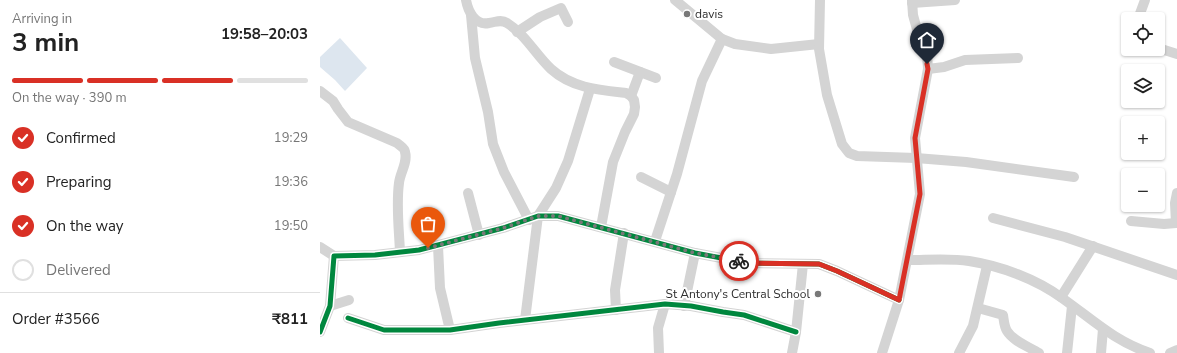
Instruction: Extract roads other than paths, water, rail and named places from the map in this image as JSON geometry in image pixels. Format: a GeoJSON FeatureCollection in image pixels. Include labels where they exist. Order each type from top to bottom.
{"type":"FeatureCollection","features":[{"type":"Feature","properties":{"kind":"street"},"geometry":{"type":"LineString","coordinates":[[466,0],[471,15],[475,58],[488,112],[493,144],[504,172],[534,218]]}},
{"type":"Feature","properties":{"kind":"street"},"geometry":{"type":"LineString","coordinates":[[675,0],[722,39],[735,44],[771,49],[819,44]]}},
{"type":"Feature","properties":{"kind":"street"},"geometry":{"type":"LineString","coordinates":[[820,0],[819,44],[821,64],[842,144],[849,153],[857,156],[916,158],[966,162],[1074,177]]}},
{"type":"Feature","properties":{"kind":"street"},"geometry":{"type":"LineString","coordinates":[[882,353],[899,300],[908,260],[912,227],[920,194],[915,138],[928,69],[927,54],[924,43],[918,33],[912,2],[954,0]]}},
{"type":"Feature","properties":{"kind":"street"},"geometry":{"type":"LineString","coordinates":[[1141,12],[1145,0]]}},
{"type":"Feature","properties":{"kind":"street"},"geometry":{"type":"LineString","coordinates":[[517,32],[540,17],[561,8],[568,22]]}},
{"type":"Feature","properties":{"kind":"street"},"geometry":{"type":"LineString","coordinates":[[471,15],[487,24],[496,21],[505,21],[552,70],[572,83],[590,89],[626,93],[634,100],[634,114],[613,162],[602,227]]}},
{"type":"Feature","properties":{"kind":"street"},"geometry":{"type":"LineString","coordinates":[[655,241],[671,192],[702,81],[722,39]]}},
{"type":"Feature","properties":{"kind":"street"},"geometry":{"type":"LineString","coordinates":[[1165,50],[1177,54]]}},
{"type":"Feature","properties":{"kind":"street"},"geometry":{"type":"LineString","coordinates":[[928,69],[944,67],[965,60],[1018,58]]}},
{"type":"Feature","properties":{"kind":"street"},"geometry":{"type":"LineString","coordinates":[[614,62],[656,78]]}},
{"type":"Feature","properties":{"kind":"street"},"geometry":{"type":"LineString","coordinates":[[631,96],[640,72]]}},
{"type":"Feature","properties":{"kind":"street"},"geometry":{"type":"LineString","coordinates":[[525,320],[534,218],[556,188],[568,161],[590,89]]}},
{"type":"Feature","properties":{"kind":"street"},"geometry":{"type":"LineString","coordinates":[[320,91],[333,101],[348,122],[397,143],[404,148],[406,153],[404,166],[399,180],[398,199],[400,252]]}},
{"type":"Feature","properties":{"kind":"street"},"geometry":{"type":"LineString","coordinates":[[641,177],[671,192]]}},
{"type":"Feature","properties":{"kind":"street"},"geometry":{"type":"LineString","coordinates":[[468,193],[478,235]]}},
{"type":"Feature","properties":{"kind":"street"},"geometry":{"type":"LineString","coordinates":[[1131,221],[1164,224],[1176,223],[1175,203],[1177,193]]}},
{"type":"Feature","properties":{"kind":"street"},"geometry":{"type":"LineString","coordinates":[[320,247],[334,256],[375,255],[419,250],[478,235],[534,218],[558,216],[695,253],[748,263],[819,264],[899,300]]}},
{"type":"Feature","properties":{"kind":"street"},"geometry":{"type":"LineString","coordinates":[[993,218],[1093,246],[1177,274]]}},
{"type":"Feature","properties":{"kind":"street"},"geometry":{"type":"LineString","coordinates":[[616,310],[615,290],[624,233]]}},
{"type":"Feature","properties":{"kind":"street"},"geometry":{"type":"LineString","coordinates":[[438,246],[440,288],[450,330]]}},
{"type":"Feature","properties":{"kind":"street"},"geometry":{"type":"LineString","coordinates":[[1061,297],[1093,246]]}},
{"type":"Feature","properties":{"kind":"street"},"geometry":{"type":"LineString","coordinates":[[684,306],[695,253]]}},
{"type":"Feature","properties":{"kind":"street"},"geometry":{"type":"LineString","coordinates":[[320,332],[330,306],[334,256]]}},
{"type":"Feature","properties":{"kind":"street"},"geometry":{"type":"LineString","coordinates":[[908,260],[968,261],[1029,280],[1061,297],[1120,340],[1150,353]]}},
{"type":"Feature","properties":{"kind":"street"},"geometry":{"type":"LineString","coordinates":[[792,353],[796,332],[803,264]]}},
{"type":"Feature","properties":{"kind":"street"},"geometry":{"type":"LineString","coordinates":[[959,353],[973,326],[987,266]]}},
{"type":"Feature","properties":{"kind":"street"},"geometry":{"type":"LineString","coordinates":[[330,306],[349,300]]}},
{"type":"Feature","properties":{"kind":"street"},"geometry":{"type":"LineString","coordinates":[[659,353],[658,328],[665,304]]}},
{"type":"Feature","properties":{"kind":"street"},"geometry":{"type":"LineString","coordinates":[[348,318],[384,330],[450,330],[665,304],[744,315],[796,332]]}},
{"type":"Feature","properties":{"kind":"street"},"geometry":{"type":"LineString","coordinates":[[1067,353],[1072,306]]}},
{"type":"Feature","properties":{"kind":"street"},"geometry":{"type":"LineString","coordinates":[[978,308],[1003,315],[1004,325],[1008,332],[1039,353]]}},
{"type":"Feature","properties":{"kind":"street"},"geometry":{"type":"LineString","coordinates":[[1101,353],[1104,329]]}},
{"type":"Feature","properties":{"kind":"street"},"geometry":{"type":"LineString","coordinates":[[1170,353],[1177,350]]}},
{"type":"Feature","properties":{"kind":"place","name":"davis"},"geometry":{"type":"Point","coordinates":[687,14]}},
{"type":"Feature","properties":{"kind":"place","name":"St Antony's Central School"},"geometry":{"type":"Point","coordinates":[818,294]}}]}
